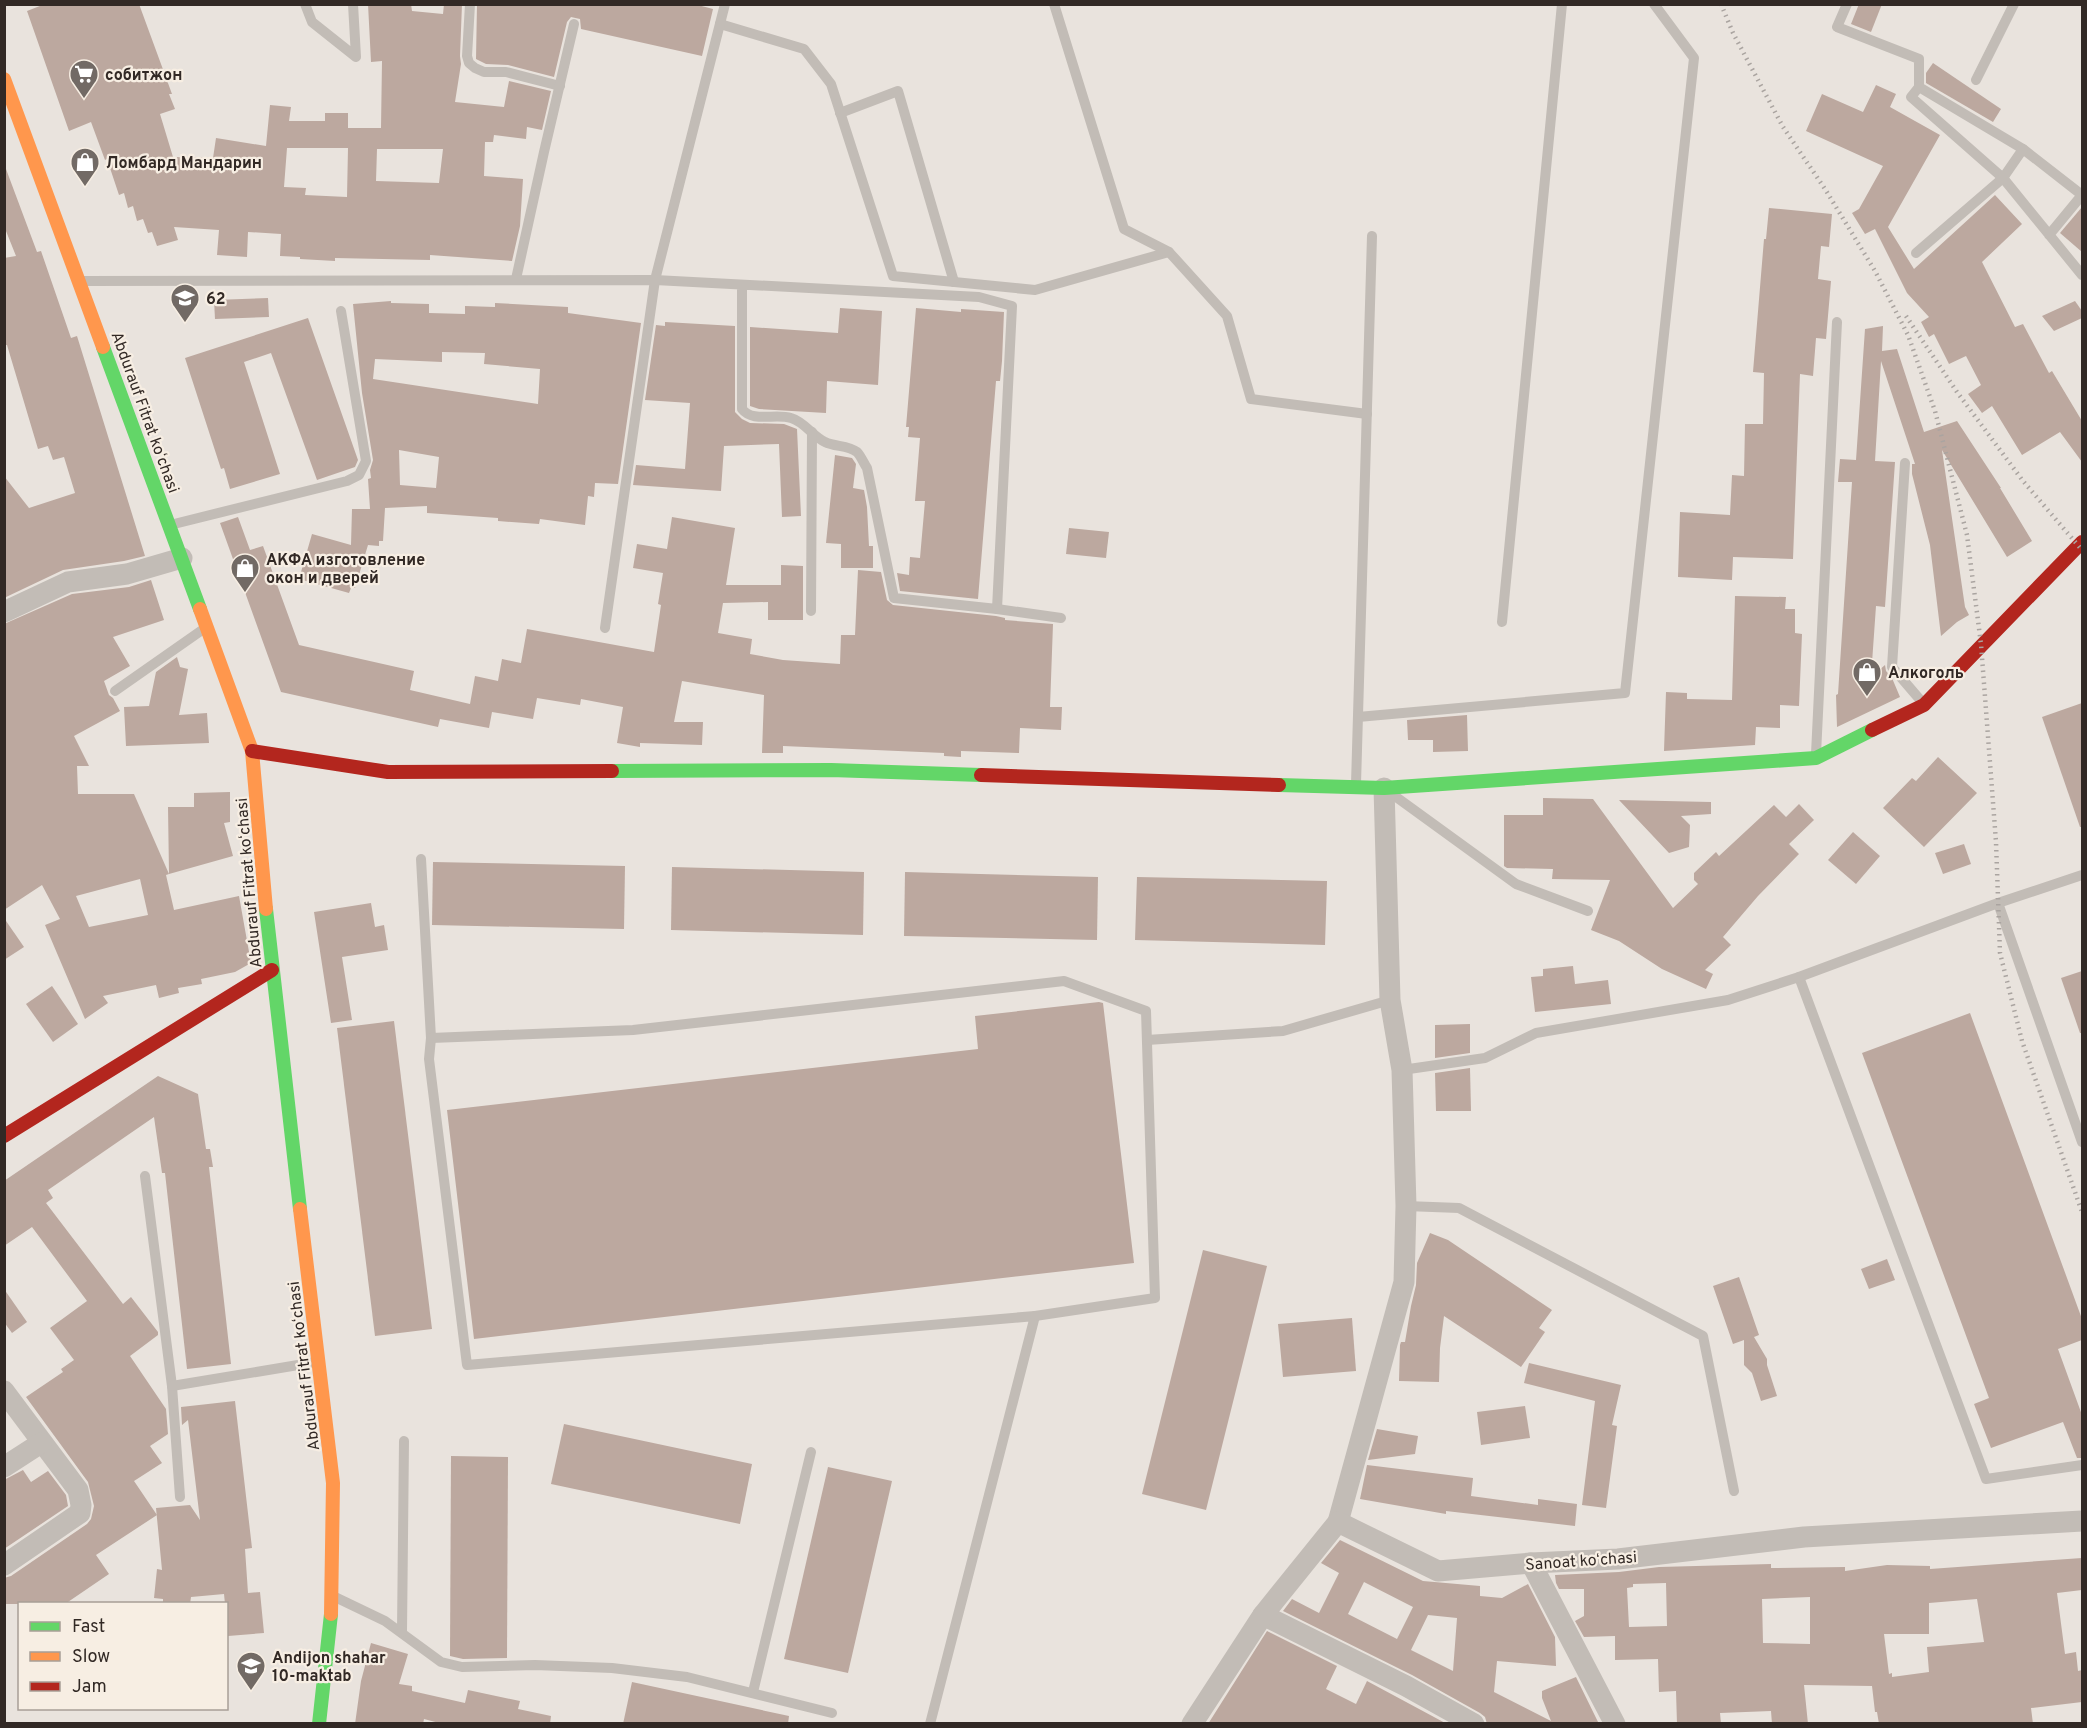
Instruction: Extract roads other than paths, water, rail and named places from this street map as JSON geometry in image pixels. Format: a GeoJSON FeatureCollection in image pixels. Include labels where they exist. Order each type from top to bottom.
{"type":"FeatureCollection","features":[{"type":"Feature","properties":{"kind":"street","name":"Abdurauf Fitrat koʻchasi"},"geometry":{"type":"LineString","coordinates":[[4,79],[81,281],[252,751],[272,970],[333,1483],[332,1596],[319,1724]]}},
{"type":"Feature","properties":{"kind":"street"},"geometry":{"type":"LineString","coordinates":[[252,751],[388,772],[831,770],[1356,788],[1384,788],[1815,758],[1924,705],[2082,542]]}},
{"type":"Feature","properties":{"kind":"street"},"geometry":{"type":"LineString","coordinates":[[4,612],[68,582],[127,574],[182,558]]}},
{"type":"Feature","properties":{"kind":"street"},"geometry":{"type":"LineString","coordinates":[[1192,1724],[1263,1614],[1338,1522],[1404,1282],[1406,1206],[1402,1070],[1390,1000],[1384,788]]}},
{"type":"Feature","properties":{"kind":"street"},"geometry":{"type":"LineString","coordinates":[[4,1136],[272,970]]}},
{"type":"Feature","properties":{"kind":"street"},"geometry":{"type":"LineString","coordinates":[[4,1391],[78,1491],[81,1505],[80,1513],[4,1565]]}},
{"type":"Feature","properties":{"kind":"street"},"geometry":{"type":"LineString","coordinates":[[4,1467],[41,1443]]}},
{"type":"Feature","properties":{"kind":"street","name":"Sanoat koʻchasi"},"geometry":{"type":"LineString","coordinates":[[1338,1522],[1438,1571],[1618,1559],[1804,1537],[2082,1521]]}},
{"type":"Feature","properties":{"kind":"street"},"geometry":{"type":"LineString","coordinates":[[1531,1563],[1615,1724]]}},
{"type":"Feature","properties":{"kind":"street"},"geometry":{"type":"LineString","coordinates":[[1263,1614],[1406,1686],[1474,1724]]}},
{"type":"Feature","properties":{"kind":"lane"},"geometry":{"type":"LineString","coordinates":[[305,4],[312,22],[356,57],[353,4]]}},
{"type":"Feature","properties":{"kind":"lane"},"geometry":{"type":"LineString","coordinates":[[470,4],[467,56],[475,68],[491,73],[506,72],[560,86]]}},
{"type":"Feature","properties":{"kind":"lane"},"geometry":{"type":"LineString","coordinates":[[604,628],[655,280],[725,4]]}},
{"type":"Feature","properties":{"kind":"lane"},"geometry":{"type":"LineString","coordinates":[[1054,4],[1124,230],[1169,252],[1227,316],[1251,399],[1367,414]]}},
{"type":"Feature","properties":{"kind":"lane"},"geometry":{"type":"LineString","coordinates":[[1502,622],[1562,4]]}},
{"type":"Feature","properties":{"kind":"lane"},"geometry":{"type":"LineString","coordinates":[[1358,717],[1625,693],[1695,58],[1654,4]]}},
{"type":"Feature","properties":{"kind":"lane"},"geometry":{"type":"LineString","coordinates":[[1847,4],[1837,27],[1919,59],[1919,87],[1911,97],[2003,178],[2082,275]]}},
{"type":"Feature","properties":{"kind":"lane"},"geometry":{"type":"LineString","coordinates":[[1976,80],[2014,4]]}},
{"type":"Feature","properties":{"kind":"lane"},"geometry":{"type":"LineString","coordinates":[[516,279],[574,24]]}},
{"type":"Feature","properties":{"kind":"lane"},"geometry":{"type":"LineString","coordinates":[[720,24],[804,49],[831,84],[893,276],[1035,290],[1169,252]]}},
{"type":"Feature","properties":{"kind":"lane"},"geometry":{"type":"LineString","coordinates":[[1919,87],[2024,149],[2082,195],[2049,235]]}},
{"type":"Feature","properties":{"kind":"lane"},"geometry":{"type":"LineString","coordinates":[[840,113],[898,91],[954,282]]}},
{"type":"Feature","properties":{"kind":"lane"},"geometry":{"type":"LineString","coordinates":[[1916,253],[2003,178],[2024,149]]}},
{"type":"Feature","properties":{"kind":"lane"},"geometry":{"type":"LineString","coordinates":[[1356,788],[1372,236]]}},
{"type":"Feature","properties":{"kind":"lane"},"geometry":{"type":"LineString","coordinates":[[81,281],[655,280],[979,297],[1012,306],[997,609]]}},
{"type":"Feature","properties":{"kind":"lane"},"geometry":{"type":"LineString","coordinates":[[742,285],[742,409],[746,414],[755,416],[788,417],[801,422],[826,443],[842,446],[857,453],[867,468],[894,598],[1061,618]]}},
{"type":"Feature","properties":{"kind":"lane"},"geometry":{"type":"LineString","coordinates":[[170,525],[347,481],[360,475],[366,460],[341,311]]}},
{"type":"Feature","properties":{"kind":"lane"},"geometry":{"type":"LineString","coordinates":[[1815,758],[1837,322]]}},
{"type":"Feature","properties":{"kind":"lane"},"geometry":{"type":"LineString","coordinates":[[811,610],[812,432]]}},
{"type":"Feature","properties":{"kind":"lane"},"geometry":{"type":"LineString","coordinates":[[1905,463],[1892,667],[1924,705]]}},
{"type":"Feature","properties":{"kind":"lane"},"geometry":{"type":"LineString","coordinates":[[115,691],[205,627]]}},
{"type":"Feature","properties":{"kind":"lane"},"geometry":{"type":"LineString","coordinates":[[1384,788],[1516,884],[1588,911]]}},
{"type":"Feature","properties":{"kind":"lane"},"geometry":{"type":"LineString","coordinates":[[421,859],[430,1038],[429,1059],[467,1365],[1035,1316],[1155,1298],[1146,1011],[1064,981],[633,1030],[430,1038]]}},
{"type":"Feature","properties":{"kind":"lane"},"geometry":{"type":"LineString","coordinates":[[1402,1070],[1485,1058],[1536,1033],[1728,1000],[1799,977],[1998,903],[2082,875]]}},
{"type":"Feature","properties":{"kind":"lane"},"geometry":{"type":"LineString","coordinates":[[1998,903],[2082,1142]]}},
{"type":"Feature","properties":{"kind":"lane"},"geometry":{"type":"LineString","coordinates":[[1799,977],[1986,1479],[2082,1465]]}},
{"type":"Feature","properties":{"kind":"lane"},"geometry":{"type":"LineString","coordinates":[[1147,1040],[1283,1030],[1390,1000]]}},
{"type":"Feature","properties":{"kind":"lane"},"geometry":{"type":"LineString","coordinates":[[145,1176],[172,1386],[180,1497]]}},
{"type":"Feature","properties":{"kind":"lane"},"geometry":{"type":"LineString","coordinates":[[1406,1206],[1459,1208],[1702,1336],[1734,1491]]}},
{"type":"Feature","properties":{"kind":"lane"},"geometry":{"type":"LineString","coordinates":[[930,1724],[1035,1316]]}},
{"type":"Feature","properties":{"kind":"lane"},"geometry":{"type":"LineString","coordinates":[[172,1386],[319,1361]]}},
{"type":"Feature","properties":{"kind":"lane"},"geometry":{"type":"LineString","coordinates":[[402,1632],[404,1441]]}},
{"type":"Feature","properties":{"kind":"lane"},"geometry":{"type":"LineString","coordinates":[[753,1692],[811,1452]]}},
{"type":"Feature","properties":{"kind":"lane"},"geometry":{"type":"LineString","coordinates":[[332,1596],[385,1620],[441,1662],[462,1667],[535,1665],[612,1668],[687,1677],[832,1713]]}},
{"type":"Feature","properties":{"kind":"railway"},"geometry":{"type":"LineString","coordinates":[[1721,4],[1733,33],[1783,127],[1825,189],[1875,271],[1908,335],[1935,411],[1967,535],[1981,644],[1996,842],[2000,953],[2022,1041],[2082,1212]]}},
{"type":"Feature","properties":{"kind":"railway"},"geometry":{"type":"LineString","coordinates":[[1906,316],[1957,392],[2023,481],[2082,550]]}},
{"type":"Feature","properties":{"kind":"place","name":"собитжон"},"geometry":{"type":"Point","coordinates":[84,100]}},
{"type":"Feature","properties":{"kind":"place","name":"Ломбард Мандарин"},"geometry":{"type":"Point","coordinates":[85,188]}},
{"type":"Feature","properties":{"kind":"place","name":"62"},"geometry":{"type":"Point","coordinates":[185,324]}},
{"type":"Feature","properties":{"kind":"place","name":"АКФА изготовление окон и дверей"},"geometry":{"type":"Point","coordinates":[245,594]}},
{"type":"Feature","properties":{"kind":"place","name":"Алкоголь"},"geometry":{"type":"Point","coordinates":[1867,698]}},
{"type":"Feature","properties":{"kind":"place","name":"Andijon shahar 10-maktab"},"geometry":{"type":"Point","coordinates":[251,1692]}}]}
